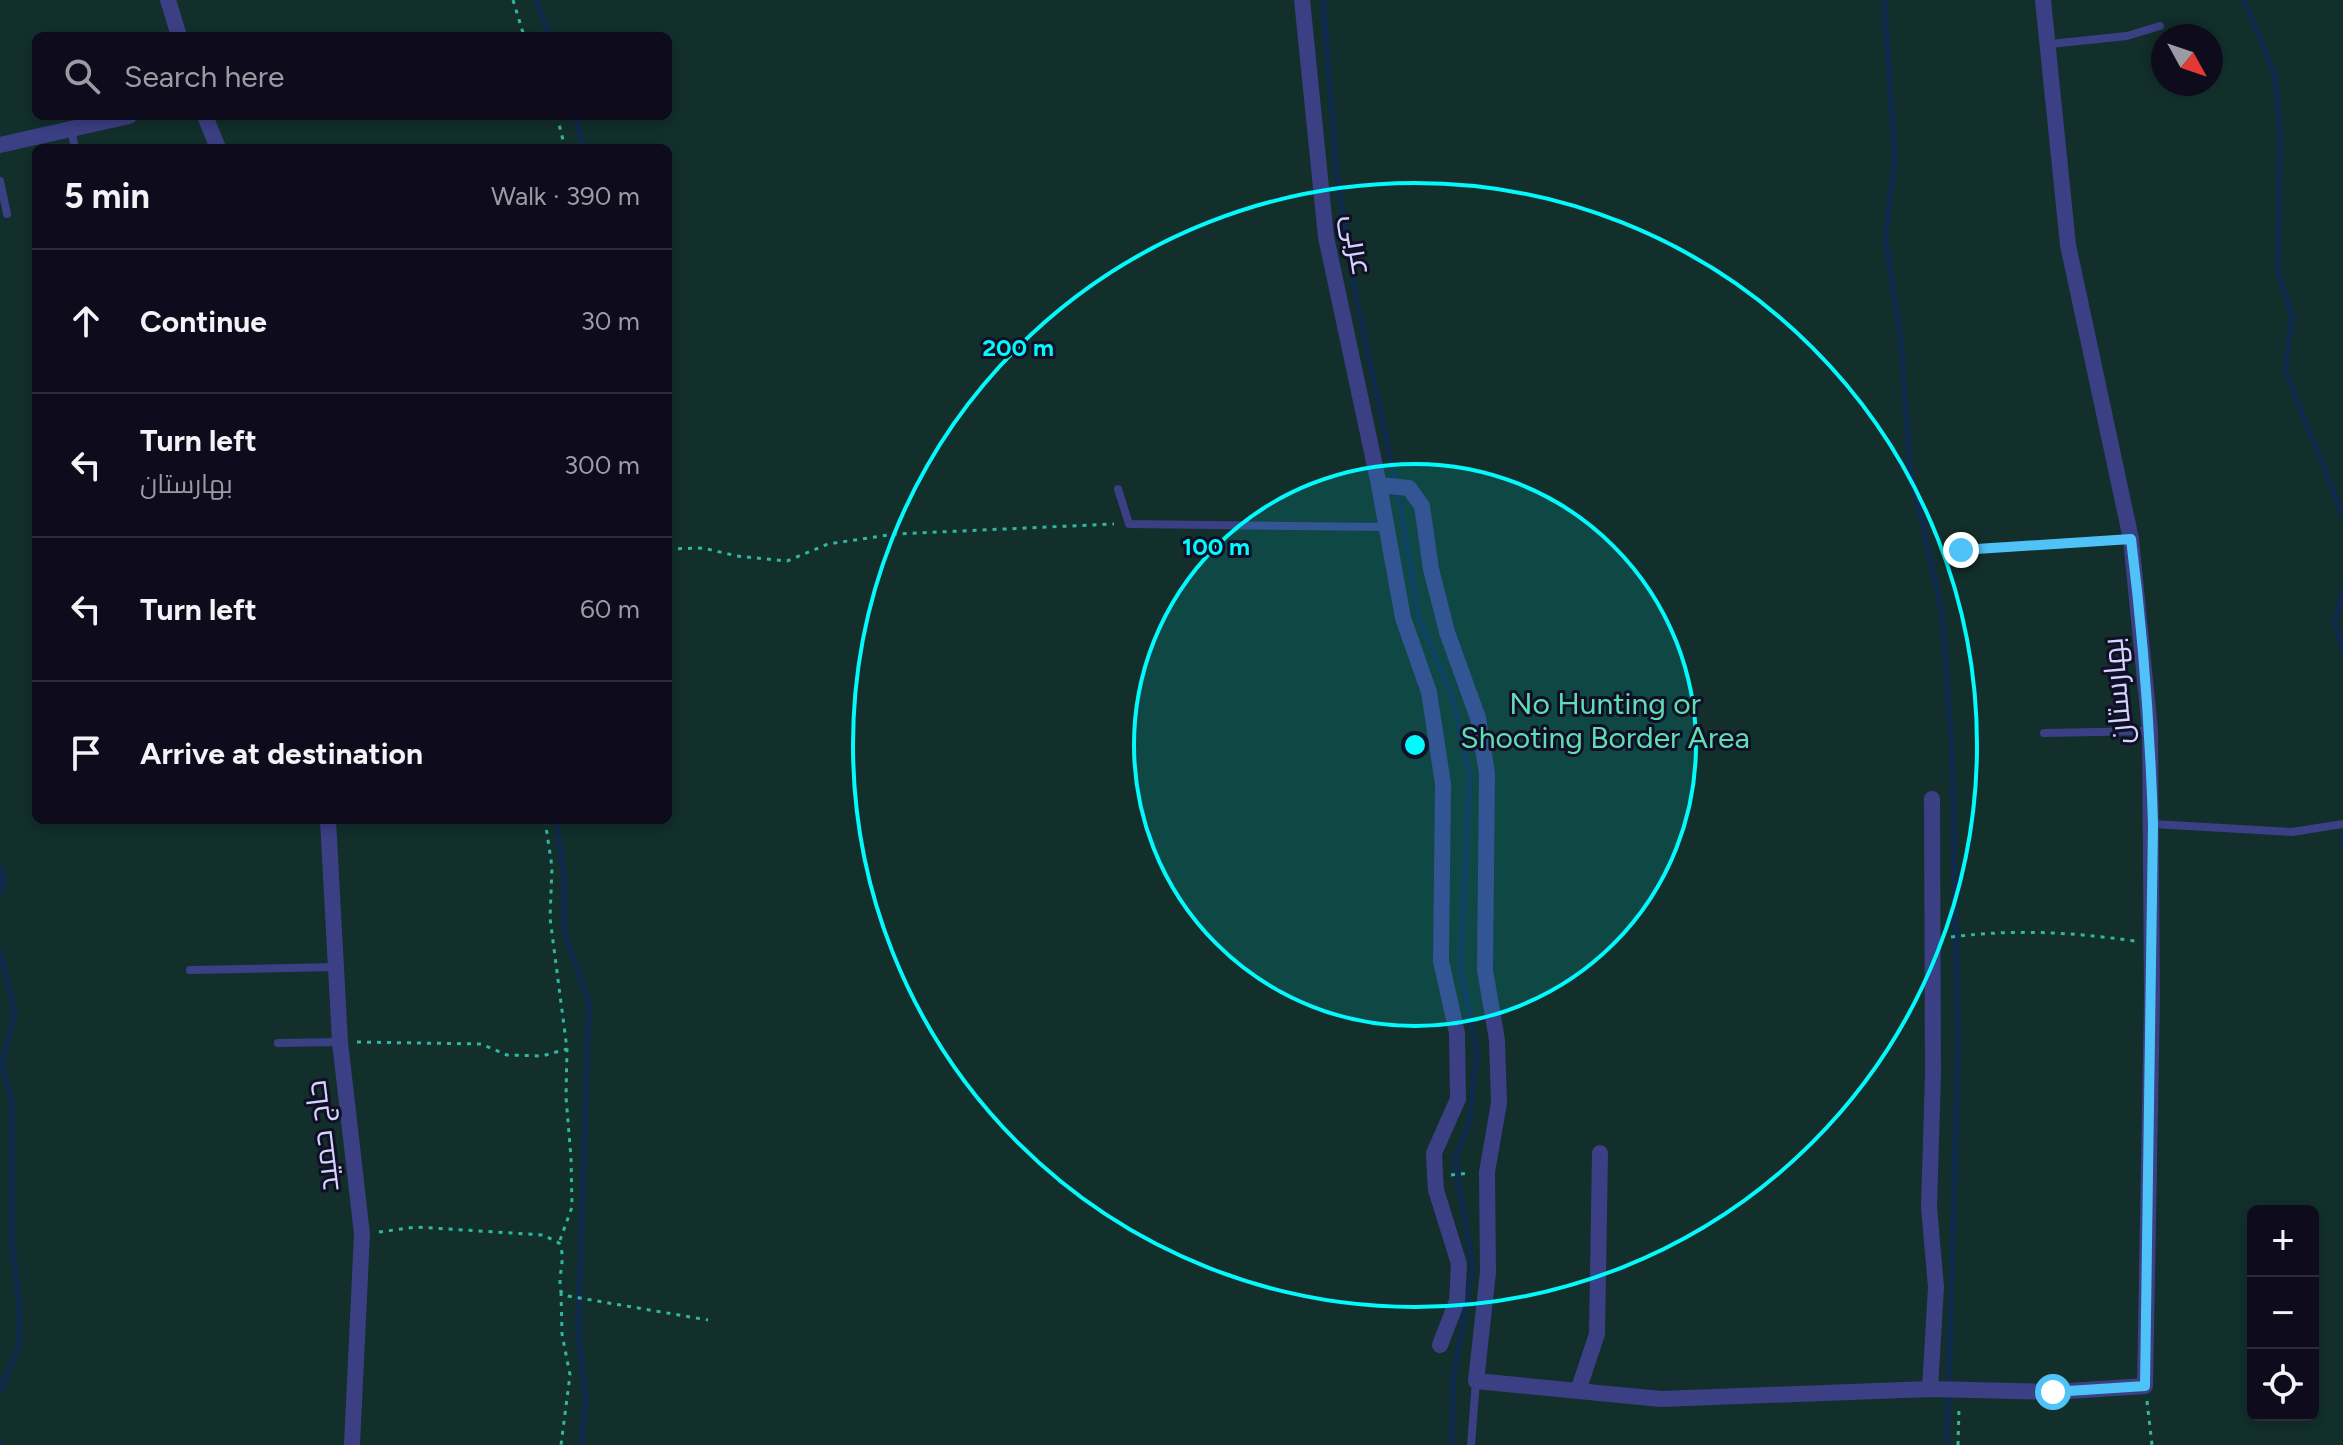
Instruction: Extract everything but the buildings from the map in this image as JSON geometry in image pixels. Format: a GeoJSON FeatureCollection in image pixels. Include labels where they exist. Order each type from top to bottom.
{"type":"FeatureCollection","features":[{"type":"Feature","properties":{"kind":"street"},"geometry":{"type":"LineString","coordinates":[[168,0],[178,32]]}},
{"type":"Feature","properties":{"kind":"street","name":"عربی"},"geometry":{"type":"LineString","coordinates":[[1302,0],[1326,237],[1384,485],[1385,527],[1403,618],[1429,692],[1443,784],[1441,961],[1457,1033],[1458,1099],[1434,1153],[1436,1190],[1459,1264],[1457,1301],[1440,1345]]}},
{"type":"Feature","properties":{"kind":"street","name":"بهارستان"},"geometry":{"type":"LineString","coordinates":[[2043,0],[2050,44],[2056,144],[2068,245],[2131,539],[2150,731],[2153,824],[2145,1386]]}},
{"type":"Feature","properties":{"kind":"street"},"geometry":{"type":"LineString","coordinates":[[0,145],[111,120]]}},
{"type":"Feature","properties":{"kind":"street"},"geometry":{"type":"LineString","coordinates":[[207,120],[216,144]]}},
{"type":"Feature","properties":{"kind":"street"},"geometry":{"type":"LineString","coordinates":[[1384,485],[1409,488],[1422,506],[1431,569],[1447,632],[1478,718],[1487,773],[1485,970],[1497,1040],[1499,1103],[1487,1172],[1488,1272],[1476,1381],[1661,1399],[1934,1389],[2053,1392],[2145,1386]]}},
{"type":"Feature","properties":{"kind":"street"},"geometry":{"type":"LineString","coordinates":[[1932,799],[1933,1074],[1929,1207],[1936,1287],[1934,1389]]}},
{"type":"Feature","properties":{"kind":"street","name":"حاج حمید"},"geometry":{"type":"LineString","coordinates":[[328,824],[340,1042],[362,1234],[352,1445]]}},
{"type":"Feature","properties":{"kind":"street"},"geometry":{"type":"LineString","coordinates":[[1578,1391],[1597,1334],[1600,1153]]}},
{"type":"Feature","properties":{"kind":"lane"},"geometry":{"type":"LineString","coordinates":[[2050,44],[2127,36],[2151,29]]}},
{"type":"Feature","properties":{"kind":"lane"},"geometry":{"type":"LineString","coordinates":[[71,129],[74,144]]}},
{"type":"Feature","properties":{"kind":"lane"},"geometry":{"type":"LineString","coordinates":[[0,181],[7,214]]}},
{"type":"Feature","properties":{"kind":"lane"},"geometry":{"type":"LineString","coordinates":[[1118,489],[1129,524],[1385,527]]}},
{"type":"Feature","properties":{"kind":"lane"},"geometry":{"type":"LineString","coordinates":[[1961,550],[2131,539]]}},
{"type":"Feature","properties":{"kind":"lane"},"geometry":{"type":"LineString","coordinates":[[2044,733],[2150,731]]}},
{"type":"Feature","properties":{"kind":"lane"},"geometry":{"type":"LineString","coordinates":[[2153,824],[2292,832],[2339,825]]}},
{"type":"Feature","properties":{"kind":"lane"},"geometry":{"type":"LineString","coordinates":[[190,970],[337,967]]}},
{"type":"Feature","properties":{"kind":"lane"},"geometry":{"type":"LineString","coordinates":[[278,1043],[340,1042]]}},
{"type":"Feature","properties":{"kind":"lane"},"geometry":{"type":"LineString","coordinates":[[1471,1445],[1476,1381]]}},
{"type":"Feature","properties":{"kind":"path"},"geometry":{"type":"LineString","coordinates":[[513,0],[523,32]]}},
{"type":"Feature","properties":{"kind":"path"},"geometry":{"type":"LineString","coordinates":[[558,120],[564,144]]}},
{"type":"Feature","properties":{"kind":"path"},"geometry":{"type":"LineString","coordinates":[[672,549],[703,548],[737,556],[787,561],[828,544],[895,534],[1129,524]]}},
{"type":"Feature","properties":{"kind":"path"},"geometry":{"type":"LineString","coordinates":[[546,824],[552,867],[550,918],[567,1049],[572,1207],[559,1243]]}},
{"type":"Feature","properties":{"kind":"path"},"geometry":{"type":"LineString","coordinates":[[1945,938],[2005,930],[2061,931],[2152,943]]}},
{"type":"Feature","properties":{"kind":"path"},"geometry":{"type":"LineString","coordinates":[[340,1042],[481,1044],[507,1055],[542,1056],[567,1049]]}},
{"type":"Feature","properties":{"kind":"path"},"geometry":{"type":"LineString","coordinates":[[1445,1175],[1470,1173]]}},
{"type":"Feature","properties":{"kind":"path"},"geometry":{"type":"LineString","coordinates":[[362,1234],[416,1227],[543,1235],[559,1243],[565,1255],[561,1292],[562,1334],[570,1375],[561,1445]]}},
{"type":"Feature","properties":{"kind":"path"},"geometry":{"type":"LineString","coordinates":[[561,1292],[568,1296],[708,1320]]}},
{"type":"Feature","properties":{"kind":"path"},"geometry":{"type":"LineString","coordinates":[[2145,1386],[2152,1445]]}},
{"type":"Feature","properties":{"kind":"path"},"geometry":{"type":"LineString","coordinates":[[1958,1445],[1959,1407],[1971,1390]]}},
{"type":"Feature","properties":{"kind":"green space","name":"No Hunting or Shooting Border Area"},"geometry":{"type":"Polygon","coordinates":[[[0,0],[2343,0],[2343,1445],[0,1445],[0,0]]]}},
{"type":"Feature","properties":{"kind":"waterway"},"geometry":{"type":"LineString","coordinates":[[537,0],[548,32]]}},
{"type":"Feature","properties":{"kind":"waterway"},"geometry":{"type":"LineString","coordinates":[[1323,0],[1337,175],[1357,301],[1401,509],[1419,619],[1452,695],[1470,776],[1460,967],[1477,1053],[1469,1122],[1455,1160],[1473,1269],[1453,1379],[1452,1445]]}},
{"type":"Feature","properties":{"kind":"waterway"},"geometry":{"type":"LineString","coordinates":[[1884,0],[1895,157],[1885,238],[1900,332],[1910,467],[1942,612],[1952,751],[1958,1047],[1947,1445]]}},
{"type":"Feature","properties":{"kind":"waterway"},"geometry":{"type":"LineString","coordinates":[[2244,0],[2275,76],[2280,130],[2278,272],[2292,316],[2285,370],[2343,515]]}},
{"type":"Feature","properties":{"kind":"waterway"},"geometry":{"type":"LineString","coordinates":[[577,120],[582,144]]}},
{"type":"Feature","properties":{"kind":"waterway"},"geometry":{"type":"LineString","coordinates":[[2343,589],[2335,623],[2343,650]]}},
{"type":"Feature","properties":{"kind":"waterway"},"geometry":{"type":"LineString","coordinates":[[557,824],[564,874],[564,932],[589,1002],[578,1330],[586,1401],[581,1445]]}},
{"type":"Feature","properties":{"kind":"waterway"},"geometry":{"type":"LineString","coordinates":[[2343,837],[2343,845]]}},
{"type":"Feature","properties":{"kind":"waterway"},"geometry":{"type":"LineString","coordinates":[[0,867],[4,880],[0,894]]}},
{"type":"Feature","properties":{"kind":"waterway"},"geometry":{"type":"LineString","coordinates":[[0,952],[15,1011],[2,1065],[12,1101],[12,1243],[20,1312],[18,1349],[0,1391]]}},
{"type":"Feature","properties":{"kind":"route"},"geometry":{"type":"LineString","coordinates":[[1961,550],[2131,539],[2136,581],[2150,731],[2153,824],[2145,1386],[2053,1392]]}}]}
